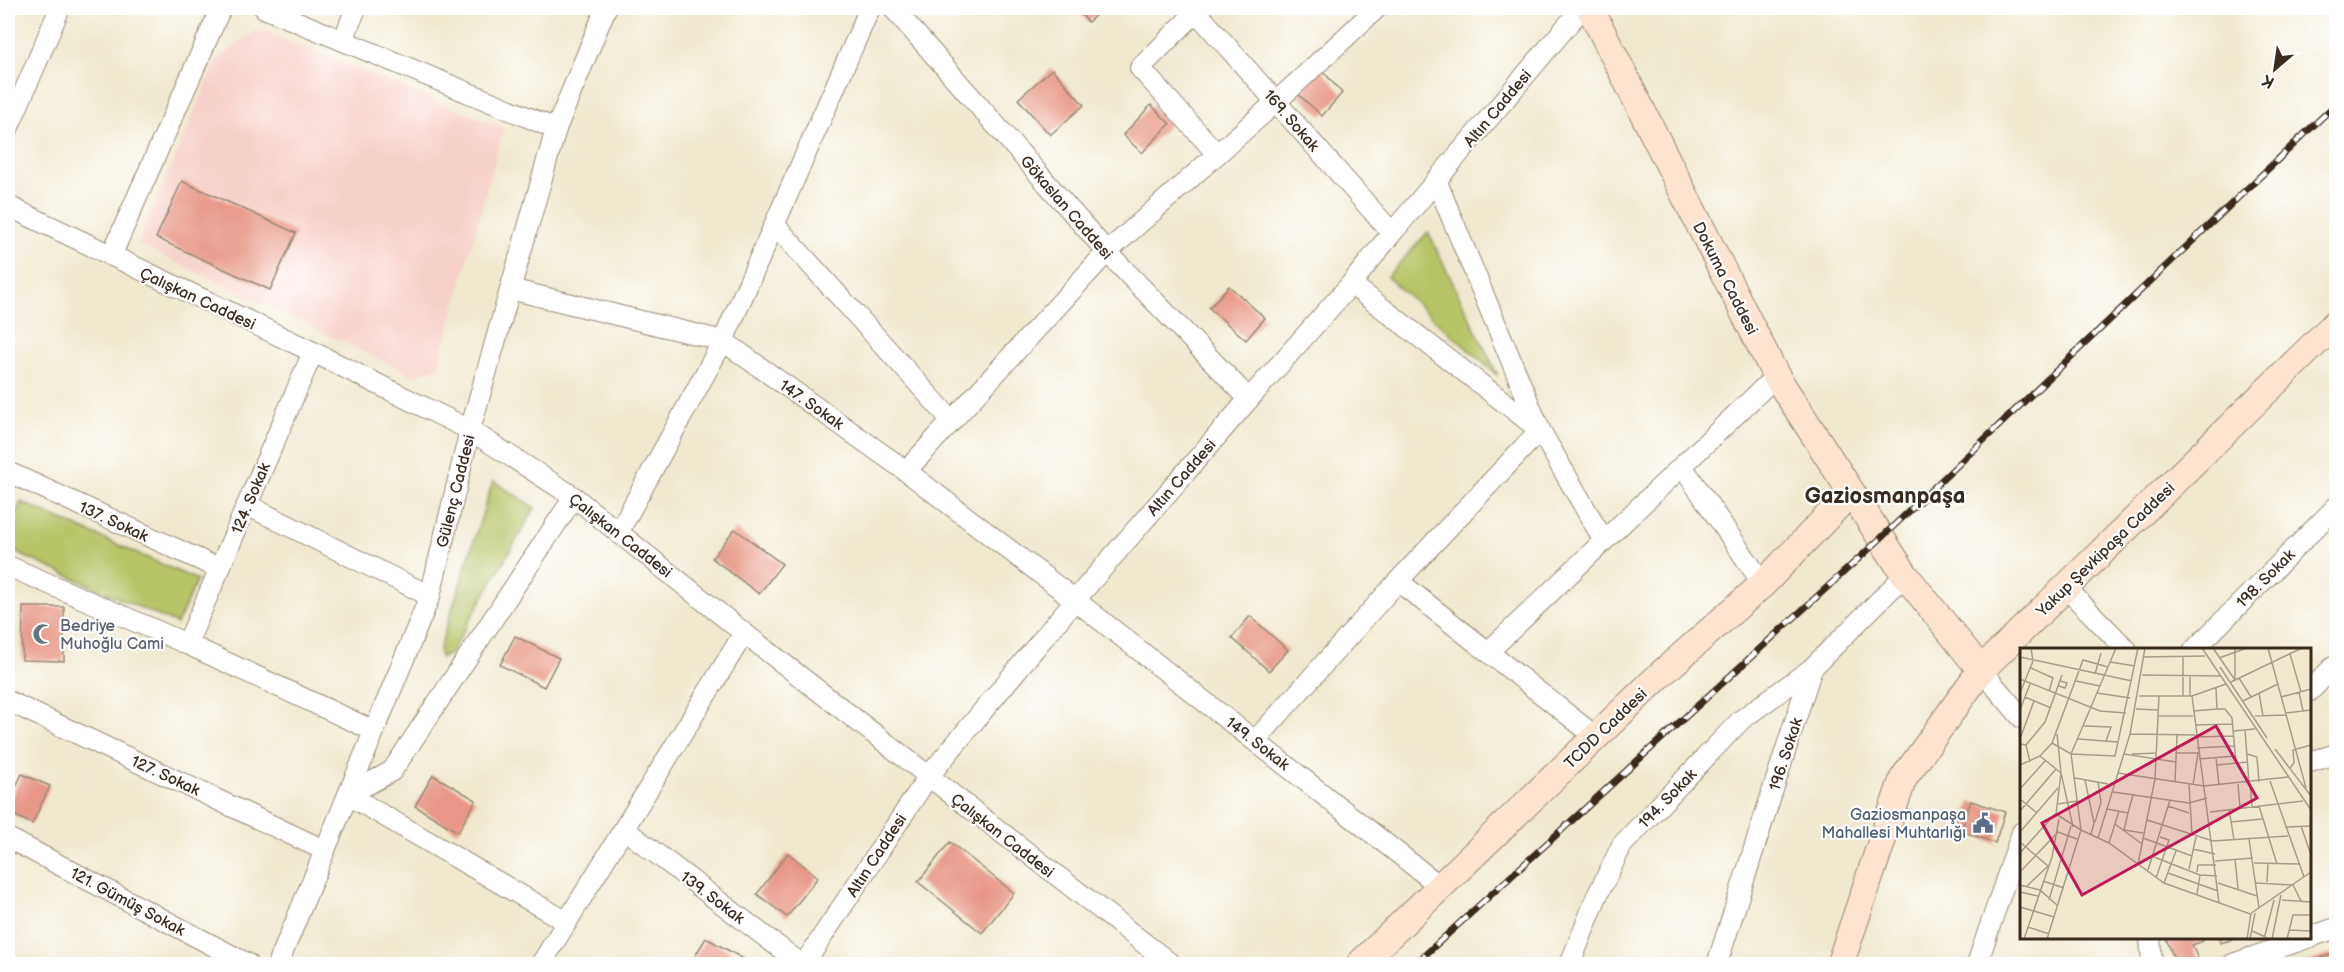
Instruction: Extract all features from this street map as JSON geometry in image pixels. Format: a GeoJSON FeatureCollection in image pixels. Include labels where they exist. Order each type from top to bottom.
{"type":"FeatureCollection","features":[{"type":"Feature","properties":{"kind":"main road","name":"Dokuma Caddesi"},"geometry":{"type":"LineString","coordinates":[[1590,8],[1776,376],[1905,575],[1981,670]]}},
{"type":"Feature","properties":{"kind":"main road","name":"Yakup Şevkipaşa Caddesi"},"geometry":{"type":"LineString","coordinates":[[1840,964],[1903,779],[1981,670],[2337,324]]}},
{"type":"Feature","properties":{"kind":"main road","name":"TCDD Caddesi"},"geometry":{"type":"LineString","coordinates":[[1360,964],[1661,674],[1763,584],[1850,493]]}},
{"type":"Feature","properties":{"kind":"street"},"geometry":{"type":"LineString","coordinates":[[8,129],[60,8]]}},
{"type":"Feature","properties":{"kind":"street"},"geometry":{"type":"LineString","coordinates":[[111,256],[221,8]]}},
{"type":"Feature","properties":{"kind":"street"},"geometry":{"type":"LineString","coordinates":[[264,8],[556,129]]}},
{"type":"Feature","properties":{"kind":"street"},"geometry":{"type":"LineString","coordinates":[[343,41],[356,8]]}},
{"type":"Feature","properties":{"kind":"street","name":"Gülenç Caddesi"},"geometry":{"type":"LineString","coordinates":[[278,964],[430,596],[470,430],[556,129],[606,8]]}},
{"type":"Feature","properties":{"kind":"street"},"geometry":{"type":"LineString","coordinates":[[618,533],[723,341],[870,8]]}},
{"type":"Feature","properties":{"kind":"street","name":"Gökaslan Caddesi"},"geometry":{"type":"LineString","coordinates":[[893,8],[1107,252],[1249,399]]}},
{"type":"Feature","properties":{"kind":"street"},"geometry":{"type":"LineString","coordinates":[[906,471],[1107,252],[1276,102],[1377,8]]}},
{"type":"Feature","properties":{"kind":"street","name":"Altın Caddesi"},"geometry":{"type":"LineString","coordinates":[[803,964],[928,777],[1075,600],[1351,284],[1582,8]]}},
{"type":"Feature","properties":{"kind":"street"},"geometry":{"type":"LineString","coordinates":[[1196,9],[1140,68],[1217,154]]}},
{"type":"Feature","properties":{"kind":"street","name":"169. Sokak"},"geometry":{"type":"LineString","coordinates":[[1196,9],[1392,233]]}},
{"type":"Feature","properties":{"kind":"street"},"geometry":{"type":"LineString","coordinates":[[1436,180],[1540,430],[1604,541]]}},
{"type":"Feature","properties":{"kind":"street","name":"Çalışkan Caddesi"},"geometry":{"type":"LineString","coordinates":[[8,206],[470,430],[574,497],[928,777],[1171,964]]}},
{"type":"Feature","properties":{"kind":"street"},"geometry":{"type":"LineString","coordinates":[[775,225],[952,421]]}},
{"type":"Feature","properties":{"kind":"street"},"geometry":{"type":"LineString","coordinates":[[1351,284],[1540,430]]}},
{"type":"Feature","properties":{"kind":"street","name":"147. Sokak"},"geometry":{"type":"LineString","coordinates":[[510,289],[723,341],[906,471],[1075,600]]}},
{"type":"Feature","properties":{"kind":"street","name":"124. Sokak"},"geometry":{"type":"LineString","coordinates":[[187,644],[313,352]]}},
{"type":"Feature","properties":{"kind":"street"},"geometry":{"type":"LineString","coordinates":[[1488,652],[1776,376]]}},
{"type":"Feature","properties":{"kind":"street"},"geometry":{"type":"LineString","coordinates":[[1255,741],[1398,581],[1540,430]]}},
{"type":"Feature","properties":{"kind":"street"},"geometry":{"type":"LineString","coordinates":[[1682,466],[1763,584]]}},
{"type":"Feature","properties":{"kind":"street","name":"137. Sokak"},"geometry":{"type":"LineString","coordinates":[[9,477],[220,569]]}},
{"type":"Feature","properties":{"kind":"street"},"geometry":{"type":"LineString","coordinates":[[348,795],[392,771],[574,497]]}},
{"type":"Feature","properties":{"kind":"street"},"geometry":{"type":"LineString","coordinates":[[247,505],[430,596]]}},
{"type":"Feature","properties":{"kind":"street","name":"198. Sokak"},"geometry":{"type":"LineString","coordinates":[[2196,648],[2337,507]]}},
{"type":"Feature","properties":{"kind":"street"},"geometry":{"type":"LineString","coordinates":[[8,566],[187,644],[374,731]]}},
{"type":"Feature","properties":{"kind":"street","name":"196. Sokak"},"geometry":{"type":"LineString","coordinates":[[1717,964],[1812,668],[1905,575]]}},
{"type":"Feature","properties":{"kind":"street"},"geometry":{"type":"LineString","coordinates":[[1398,581],[1596,737]]}},
{"type":"Feature","properties":{"kind":"street"},"geometry":{"type":"LineString","coordinates":[[2065,587],[2125,648]]}},
{"type":"Feature","properties":{"kind":"street","name":"149. Sokak"},"geometry":{"type":"LineString","coordinates":[[1075,600],[1441,887]]}},
{"type":"Feature","properties":{"kind":"street"},"geometry":{"type":"LineString","coordinates":[[541,964],[744,633]]}},
{"type":"Feature","properties":{"kind":"street"},"geometry":{"type":"LineString","coordinates":[[2311,690],[2337,664]]}},
{"type":"Feature","properties":{"kind":"street","name":"194. Sokak"},"geometry":{"type":"LineString","coordinates":[[1570,964],[1597,896],[1622,845],[1741,720],[1812,668]]}},
{"type":"Feature","properties":{"kind":"street"},"geometry":{"type":"LineString","coordinates":[[1981,670],[2020,716]]}},
{"type":"Feature","properties":{"kind":"street","name":"127. Sokak"},"geometry":{"type":"LineString","coordinates":[[8,701],[324,850]]}},
{"type":"Feature","properties":{"kind":"street"},"geometry":{"type":"LineString","coordinates":[[2311,762],[2337,754]]}},
{"type":"Feature","properties":{"kind":"street"},"geometry":{"type":"LineString","coordinates":[[348,795],[567,922]]}},
{"type":"Feature","properties":{"kind":"street","name":"139. Sokak"},"geometry":{"type":"LineString","coordinates":[[624,829],[803,964]]}},
{"type":"Feature","properties":{"kind":"street","name":"121. Gümüş Sokak"},"geometry":{"type":"LineString","coordinates":[[8,838],[248,964]]}},
{"type":"Feature","properties":{"kind":"street"},"geometry":{"type":"LineString","coordinates":[[1977,964],[2020,838]]}},
{"type":"Feature","properties":{"kind":"street"},"geometry":{"type":"LineString","coordinates":[[2311,937],[2337,928]]}},
{"type":"Feature","properties":{"kind":"street"},"geometry":{"type":"LineString","coordinates":[[2150,939],[2152,964]]}},
{"type":"Feature","properties":{"kind":"street"},"geometry":{"type":"LineString","coordinates":[[2233,964],[2305,939]]}},
{"type":"Feature","properties":{"kind":"shaded area"},"geometry":{"type":"Polygon","coordinates":[[[257,29],[504,128],[438,367],[414,376],[138,244],[217,60],[257,29]]]}},
{"type":"Feature","properties":{"kind":"green space"},"geometry":{"type":"Polygon","coordinates":[[[1428,232],[1497,374],[1497,375],[1387,277],[1428,232]]]}},
{"type":"Feature","properties":{"kind":"green space"},"geometry":{"type":"Polygon","coordinates":[[[493,481],[535,508],[450,654],[441,658],[439,650],[493,481]]]}},
{"type":"Feature","properties":{"kind":"green space"},"geometry":{"type":"Polygon","coordinates":[[[21,502],[197,580],[177,624],[8,549],[8,533],[21,502]]]}},
{"type":"Feature","properties":{"kind":"building"},"geometry":{"type":"Polygon","coordinates":[[[1075,8],[1104,8],[1088,22],[1075,8]]]}},
{"type":"Feature","properties":{"kind":"building"},"geometry":{"type":"Polygon","coordinates":[[[1052,69],[1084,105],[1050,135],[1018,99],[1052,69]]]}},
{"type":"Feature","properties":{"kind":"building"},"geometry":{"type":"Polygon","coordinates":[[[1321,69],[1342,93],[1322,116],[1298,94],[1321,69]]]}},
{"type":"Feature","properties":{"kind":"building"},"geometry":{"type":"Polygon","coordinates":[[[1151,105],[1170,124],[1142,153],[1123,135],[1151,105]]]}},
{"type":"Feature","properties":{"kind":"building"},"geometry":{"type":"Polygon","coordinates":[[[182,181],[296,233],[270,290],[156,238],[182,181]]]}},
{"type":"Feature","properties":{"kind":"building"},"geometry":{"type":"Polygon","coordinates":[[[1229,286],[1265,318],[1246,340],[1209,308],[1229,286]]]}},
{"type":"Feature","properties":{"kind":"building"},"geometry":{"type":"Polygon","coordinates":[[[735,529],[782,564],[759,594],[712,558],[735,529]]]}},
{"type":"Feature","properties":{"kind":"building","name":"Bedriye Muhoğlu Cami"},"geometry":{"type":"Polygon","coordinates":[[[23,607],[64,607],[64,661],[22,660],[23,607]]]}},
{"type":"Feature","properties":{"kind":"building"},"geometry":{"type":"Polygon","coordinates":[[[1250,616],[1288,650],[1269,671],[1232,638],[1250,616]]]}},
{"type":"Feature","properties":{"kind":"building"},"geometry":{"type":"Polygon","coordinates":[[[515,636],[559,658],[544,687],[500,665],[515,636]]]}},
{"type":"Feature","properties":{"kind":"building"},"geometry":{"type":"Polygon","coordinates":[[[22,774],[50,786],[32,824],[8,812],[8,804],[22,774]]]}},
{"type":"Feature","properties":{"kind":"building"},"geometry":{"type":"Polygon","coordinates":[[[433,775],[476,800],[458,832],[415,806],[433,775]]]}},
{"type":"Feature","properties":{"kind":"building"},"geometry":{"type":"Polygon","coordinates":[[[1971,801],[2005,812],[1995,843],[1961,831],[1971,801]]]}},
{"type":"Feature","properties":{"kind":"building"},"geometry":{"type":"Polygon","coordinates":[[[950,842],[1014,893],[982,933],[918,882],[950,842]]]}},
{"type":"Feature","properties":{"kind":"building"},"geometry":{"type":"Polygon","coordinates":[[[788,853],[818,877],[787,917],[757,894],[788,853]]]}},
{"type":"Feature","properties":{"kind":"building"},"geometry":{"type":"Polygon","coordinates":[[[706,938],[753,964],[690,964],[706,938]]]}},
{"type":"Feature","properties":{"kind":"building"},"geometry":{"type":"Polygon","coordinates":[[[2166,939],[2202,939],[2203,941],[2192,945],[2198,959],[2176,964],[2166,939]]]}},
{"type":"Feature","properties":{"kind":"building"},"geometry":{"type":"Polygon","coordinates":[[[2219,939],[2234,939],[2220,943],[2219,939]]]}},
{"type":"Feature","properties":{"kind":"building"},"geometry":{"type":"Polygon","coordinates":[[[2336,953],[2336,964],[2300,964],[2336,953]]]}},
{"type":"Feature","properties":{"kind":"railway"},"geometry":{"type":"LineString","coordinates":[[1415,964],[1880,539],[2336,104]]}},
{"type":"Feature","properties":{"kind":"place","name":"Bedriye Muhoğlu Cami"},"geometry":{"type":"Point","coordinates":[43,634]}},
{"type":"Feature","properties":{"kind":"place","name":"Gaziosmanpaşa Mahallesi Muhtarlığı"},"geometry":{"type":"Point","coordinates":[1983,823]}},
{"type":"Feature","properties":{"kind":"district","name":"Gaziosmanpaşa"},"geometry":{"type":"Point","coordinates":[1885,495]}}]}
